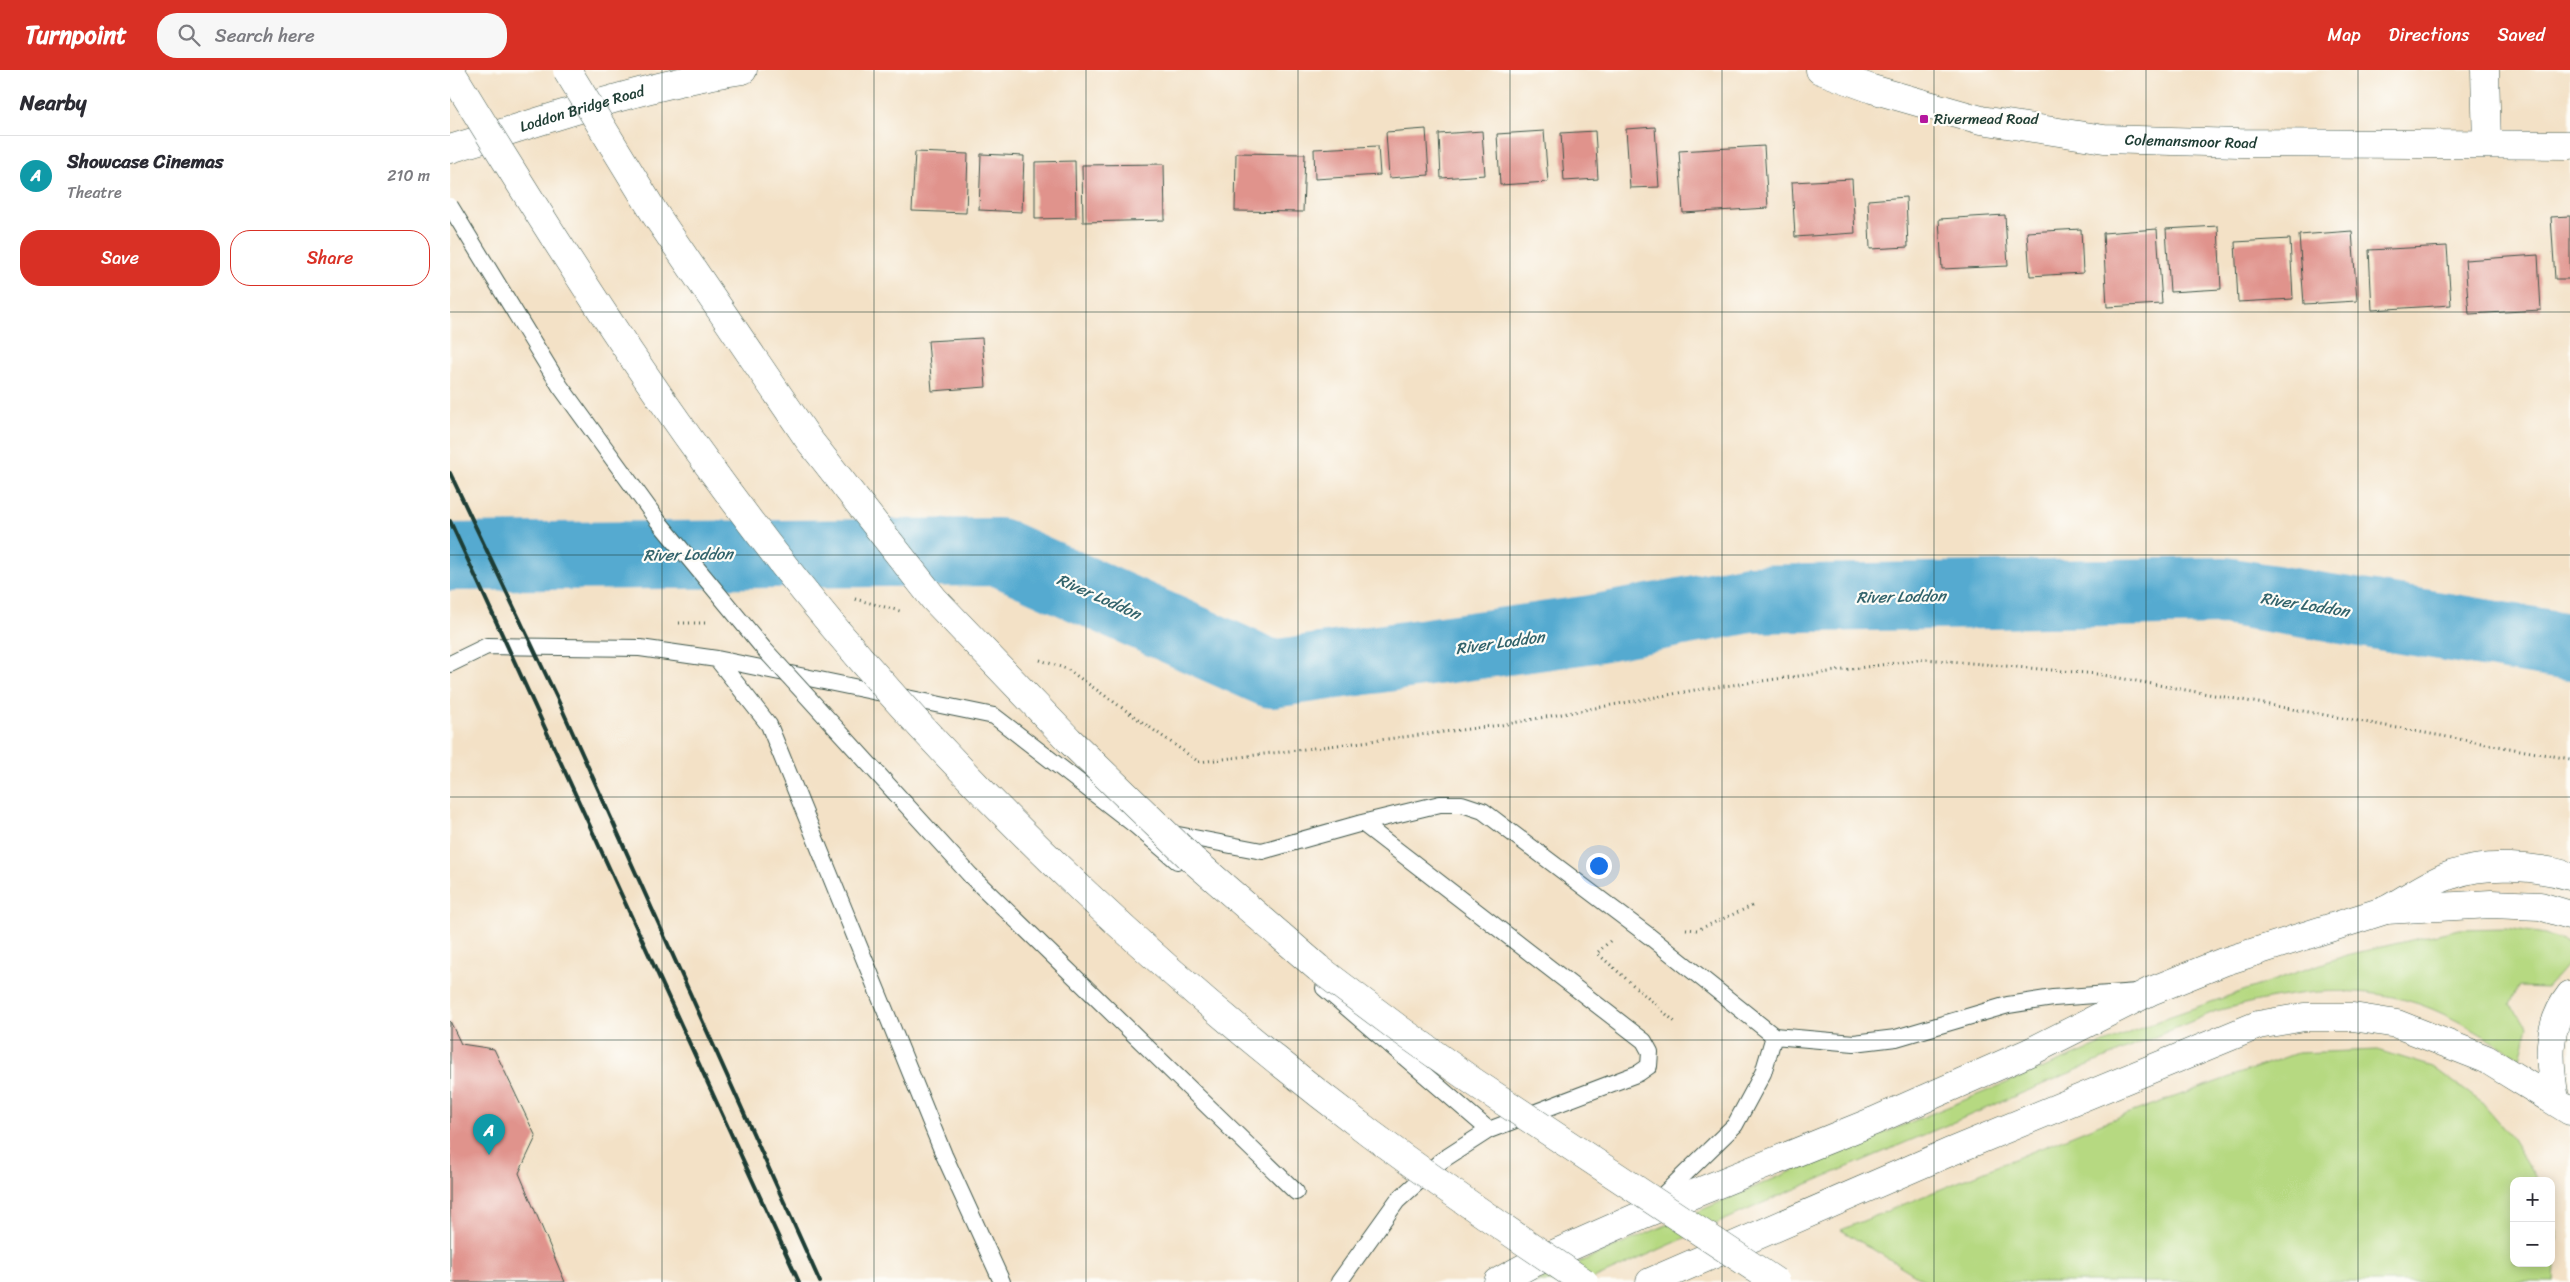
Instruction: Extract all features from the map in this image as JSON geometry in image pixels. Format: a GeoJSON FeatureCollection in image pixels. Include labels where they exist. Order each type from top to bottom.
{"type":"FeatureCollection","features":[{"type":"Feature","properties":{"kind":"main road"},"geometry":{"type":"LineString","coordinates":[[450,70],[594,300],[691,440],[831,623],[936,743],[996,805],[1075,881],[1153,953],[1259,1044],[1369,1132],[1490,1219],[1584,1282]]}},
{"type":"Feature","properties":{"kind":"main road"},"geometry":{"type":"LineString","coordinates":[[567,70],[656,214],[809,440],[934,599],[1075,746],[1199,866],[1355,996],[1399,1029],[1542,1128],[1776,1282]]}},
{"type":"Feature","properties":{"kind":"main road","name":"Loddon Bridge Road"},"geometry":{"type":"LineString","coordinates":[[450,148],[699,76],[743,70]]}},
{"type":"Feature","properties":{"kind":"main road","name":"Colemansmoor Road"},"geometry":{"type":"LineString","coordinates":[[1820,70],[1872,88],[1981,120],[2104,139],[2239,143],[2570,144]]}},
{"type":"Feature","properties":{"kind":"main road"},"geometry":{"type":"LineString","coordinates":[[2485,70],[2487,144]]}},
{"type":"Feature","properties":{"kind":"main road"},"geometry":{"type":"LineString","coordinates":[[1498,1282],[1529,1265],[1644,1214],[1900,1109],[2030,1052],[2151,990],[2223,962],[2386,910],[2450,875],[2477,870],[2513,868],[2546,870],[2570,876]]}},
{"type":"Feature","properties":{"kind":"main road"},"geometry":{"type":"LineString","coordinates":[[2386,910],[2491,904],[2540,906],[2570,915]]}},
{"type":"Feature","properties":{"kind":"main road"},"geometry":{"type":"LineString","coordinates":[[2564,1112],[2549,1064],[2550,1044],[2556,1020],[2570,995]]}},
{"type":"Feature","properties":{"kind":"main road"},"geometry":{"type":"LineString","coordinates":[[1650,1282],[1959,1148],[2258,1025],[2304,1017],[2354,1017],[2397,1024],[2486,1059],[2564,1112]]}},
{"type":"Feature","properties":{"kind":"lane"},"geometry":{"type":"LineString","coordinates":[[450,206],[560,386],[658,520],[764,649],[970,876],[1296,1192]]}},
{"type":"Feature","properties":{"kind":"lane"},"geometry":{"type":"LineString","coordinates":[[450,664],[487,646],[640,648],[717,659],[994,716],[1136,826],[1489,1130]]}},
{"type":"Feature","properties":{"kind":"lane"},"geometry":{"type":"LineString","coordinates":[[717,659],[769,725],[944,1154],[1002,1282]]}},
{"type":"Feature","properties":{"kind":"lane"},"geometry":{"type":"LineString","coordinates":[[1136,826],[1262,851],[1362,823],[1440,804],[1462,804],[1483,811],[1649,936],[1774,1036],[1854,1043],[1896,1038],[2008,1006],[2053,998],[2151,990]]}},
{"type":"Feature","properties":{"kind":"lane"},"geometry":{"type":"LineString","coordinates":[[1339,1282],[1397,1201],[1441,1161],[1489,1130],[1639,1073],[1649,1066],[1650,1052],[1644,1041],[1362,823]]}},
{"type":"Feature","properties":{"kind":"lane"},"geometry":{"type":"LineString","coordinates":[[1644,1214],[1735,1125],[1763,1073],[1774,1036]]}},
{"type":"Feature","properties":{"kind":"path"},"geometry":{"type":"LineString","coordinates":[[1199,762],[1501,725],[1695,690],[1926,659],[2097,674],[2570,759]]}},
{"type":"Feature","properties":{"kind":"green space"},"geometry":{"type":"Polygon","coordinates":[[[2507,928],[2545,934],[2570,944],[2570,962],[2547,988],[2518,987],[2510,1005],[2528,1026],[2520,1058],[2471,1028],[2445,1015],[2419,1004],[2393,997],[2342,991],[2317,992],[2267,999],[2216,1011],[1765,1202],[1587,1282],[1534,1282],[1813,1162],[2168,1017],[2347,955],[2459,929],[2507,928]]]}},
{"type":"Feature","properties":{"kind":"green space"},"geometry":{"type":"Polygon","coordinates":[[[2378,1050],[2433,1067],[2481,1102],[2511,1137],[2536,1177],[2510,1177],[2510,1267],[2555,1267],[2554,1282],[1927,1282],[1841,1230],[2102,1123],[2297,1053],[2378,1050]]]}},
{"type":"Feature","properties":{"kind":"green space"},"geometry":{"type":"Polygon","coordinates":[[[2555,1230],[2557,1236],[2555,1267],[2555,1230]]]}},
{"type":"Feature","properties":{"kind":"building"},"geometry":{"type":"Polygon","coordinates":[[[1655,127],[1659,187],[1630,188],[1626,129],[1655,127]]]}},
{"type":"Feature","properties":{"kind":"building"},"geometry":{"type":"Polygon","coordinates":[[[1426,129],[1429,175],[1389,178],[1386,132],[1426,129]]]}},
{"type":"Feature","properties":{"kind":"building"},"geometry":{"type":"Polygon","coordinates":[[[1482,131],[1485,175],[1441,178],[1439,134],[1482,131]]]}},
{"type":"Feature","properties":{"kind":"building"},"geometry":{"type":"Polygon","coordinates":[[[1544,131],[1548,182],[1500,185],[1497,134],[1544,131]]]}},
{"type":"Feature","properties":{"kind":"building"},"geometry":{"type":"Polygon","coordinates":[[[1595,131],[1598,179],[1564,181],[1561,133],[1595,131]]]}},
{"type":"Feature","properties":{"kind":"building"},"geometry":{"type":"Polygon","coordinates":[[[1378,146],[1380,175],[1315,179],[1314,149],[1378,146]]]}},
{"type":"Feature","properties":{"kind":"building"},"geometry":{"type":"Polygon","coordinates":[[[1764,146],[1768,208],[1683,213],[1679,151],[1764,146]]]}},
{"type":"Feature","properties":{"kind":"building"},"geometry":{"type":"Polygon","coordinates":[[[915,152],[968,154],[966,213],[912,211],[915,152]]]}},
{"type":"Feature","properties":{"kind":"building"},"geometry":{"type":"Polygon","coordinates":[[[1236,153],[1305,154],[1303,212],[1235,211],[1236,153]]]}},
{"type":"Feature","properties":{"kind":"building"},"geometry":{"type":"Polygon","coordinates":[[[981,154],[1024,156],[1022,212],[979,210],[981,154]]]}},
{"type":"Feature","properties":{"kind":"building"},"geometry":{"type":"Polygon","coordinates":[[[1075,161],[1076,218],[1035,219],[1035,162],[1075,161]]]}},
{"type":"Feature","properties":{"kind":"building"},"geometry":{"type":"Polygon","coordinates":[[[1164,164],[1165,220],[1083,222],[1082,165],[1164,164]]]}},
{"type":"Feature","properties":{"kind":"building"},"geometry":{"type":"Polygon","coordinates":[[[1852,179],[1855,233],[1795,237],[1792,182],[1852,179]]]}},
{"type":"Feature","properties":{"kind":"building"},"geometry":{"type":"Polygon","coordinates":[[[1906,197],[1908,247],[1870,249],[1868,200],[1906,197]]]}},
{"type":"Feature","properties":{"kind":"building"},"geometry":{"type":"Polygon","coordinates":[[[2005,215],[2008,266],[1942,269],[1939,219],[2005,215]]]}},
{"type":"Feature","properties":{"kind":"building"},"geometry":{"type":"Polygon","coordinates":[[[2570,216],[2570,279],[2555,279],[2551,217],[2570,216]]]}},
{"type":"Feature","properties":{"kind":"building"},"geometry":{"type":"Polygon","coordinates":[[[2218,226],[2221,289],[2170,292],[2166,229],[2218,226]]]}},
{"type":"Feature","properties":{"kind":"building"},"geometry":{"type":"Polygon","coordinates":[[[2081,229],[2083,273],[2030,276],[2027,232],[2081,229]]]}},
{"type":"Feature","properties":{"kind":"building"},"geometry":{"type":"Polygon","coordinates":[[[2157,229],[2162,304],[2107,307],[2103,233],[2157,229]]]}},
{"type":"Feature","properties":{"kind":"building"},"geometry":{"type":"Polygon","coordinates":[[[2352,231],[2357,301],[2304,304],[2299,235],[2352,231]]]}},
{"type":"Feature","properties":{"kind":"building"},"geometry":{"type":"Polygon","coordinates":[[[2290,239],[2293,299],[2238,302],[2235,242],[2290,239]]]}},
{"type":"Feature","properties":{"kind":"building"},"geometry":{"type":"Polygon","coordinates":[[[2447,246],[2451,305],[2372,310],[2369,250],[2447,246]]]}},
{"type":"Feature","properties":{"kind":"building"},"geometry":{"type":"Polygon","coordinates":[[[2538,255],[2541,310],[2469,314],[2465,260],[2538,255]]]}},
{"type":"Feature","properties":{"kind":"building"},"geometry":{"type":"Polygon","coordinates":[[[982,338],[986,387],[932,391],[928,341],[982,338]]]}},
{"type":"Feature","properties":{"kind":"building"},"geometry":{"type":"Polygon","coordinates":[[[450,1021],[461,1044],[494,1049],[536,1137],[519,1173],[565,1282],[450,1282],[450,1021]]]}},
{"type":"Feature","properties":{"kind":"waterway","name":"River Loddon"},"geometry":{"type":"LineString","coordinates":[[450,557],[999,552],[1271,674],[1593,629],[1749,599],[2225,591],[2570,647]]}},
{"type":"Feature","properties":{"kind":"railway"},"geometry":{"type":"LineString","coordinates":[[450,473],[557,698],[820,1282]]}},
{"type":"Feature","properties":{"kind":"railway"},"geometry":{"type":"LineString","coordinates":[[450,521],[799,1282]]}},
{"type":"Feature","properties":{"kind":"place","name":"Rivermead Road"},"geometry":{"type":"Point","coordinates":[1924,119]}},
{"type":"Feature","properties":{"kind":"place","name":"Showcase Cinemas"},"geometry":{"type":"Point","coordinates":[489,1155]}}]}
